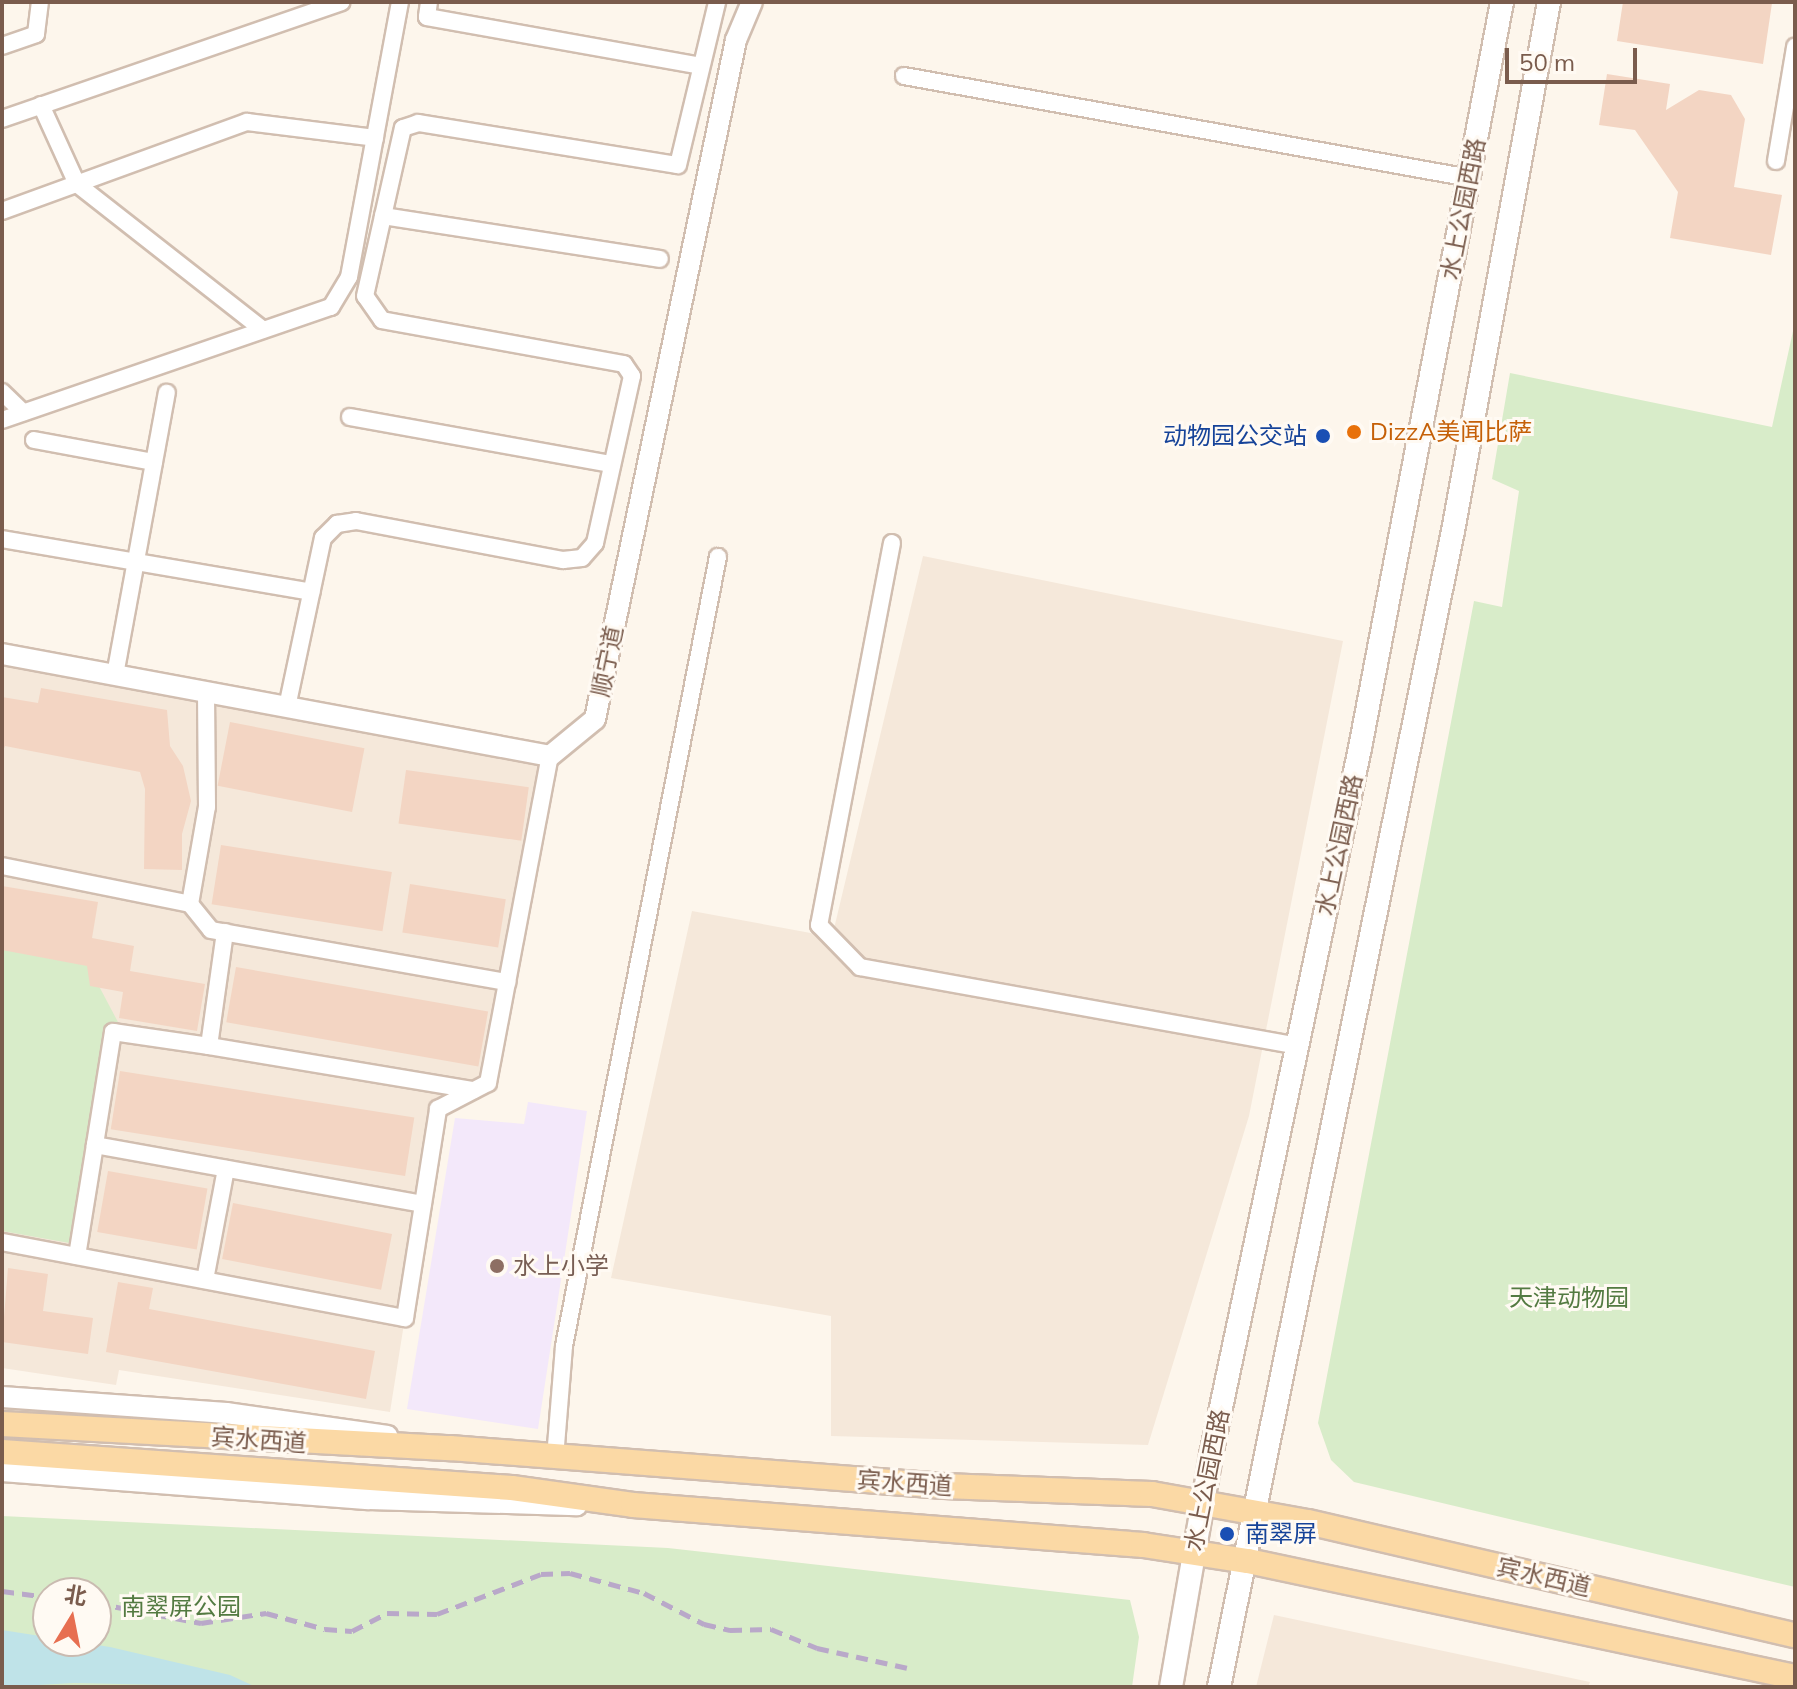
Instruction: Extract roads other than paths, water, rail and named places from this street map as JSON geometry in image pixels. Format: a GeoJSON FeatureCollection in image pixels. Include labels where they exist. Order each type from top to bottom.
{"type":"FeatureCollection","features":[{"type":"Feature","properties":{"kind":"main road","name":"水上公园西路"},"geometry":{"type":"LineString","coordinates":[[1171,1687],[1202,1501],[1297,1046],[1470,178],[1502,2]]}},
{"type":"Feature","properties":{"kind":"main road","name":"水上公园西路"},"geometry":{"type":"LineString","coordinates":[[1219,1687],[1258,1512],[1450,546],[1549,2]]}},
{"type":"Feature","properties":{"kind":"main road","name":"宾水西道"},"geometry":{"type":"LineString","coordinates":[[2,1424],[450,1448],[555,1458],[1202,1501],[1795,1635]]}},
{"type":"Feature","properties":{"kind":"main road","name":"宾水西道"},"geometry":{"type":"LineString","coordinates":[[2,1452],[436,1483],[633,1505],[1193,1551],[1795,1677]]}},
{"type":"Feature","properties":{"kind":"street"},"geometry":{"type":"LineString","coordinates":[[2,46],[36,34],[40,2]]}},
{"type":"Feature","properties":{"kind":"street"},"geometry":{"type":"LineString","coordinates":[[2,119],[341,2]]}},
{"type":"Feature","properties":{"kind":"street"},"geometry":{"type":"LineString","coordinates":[[2,420],[331,307],[349,277],[400,2]]}},
{"type":"Feature","properties":{"kind":"street"},"geometry":{"type":"LineString","coordinates":[[429,2],[427,17],[701,66]]}},
{"type":"Feature","properties":{"kind":"street"},"geometry":{"type":"LineString","coordinates":[[287,707],[323,538],[337,524],[356,521],[563,560],[582,558],[595,543],[632,376],[624,364],[382,320],[365,296],[403,128],[418,123],[678,165],[717,2]]}},
{"type":"Feature","properties":{"kind":"street","name":"顺宁道"},"geometry":{"type":"LineString","coordinates":[[550,756],[595,719],[736,40],[752,2]]}},
{"type":"Feature","properties":{"kind":"street"},"geometry":{"type":"LineString","coordinates":[[1776,161],[1795,47]]}},
{"type":"Feature","properties":{"kind":"street"},"geometry":{"type":"LineString","coordinates":[[904,76],[1470,178]]}},
{"type":"Feature","properties":{"kind":"street"},"geometry":{"type":"LineString","coordinates":[[41,105],[77,184],[263,330]]}},
{"type":"Feature","properties":{"kind":"street"},"geometry":{"type":"LineString","coordinates":[[2,211],[247,122],[375,138]]}},
{"type":"Feature","properties":{"kind":"street"},"geometry":{"type":"LineString","coordinates":[[383,216],[660,259]]}},
{"type":"Feature","properties":{"kind":"street"},"geometry":{"type":"LineString","coordinates":[[2,392],[23,412]]}},
{"type":"Feature","properties":{"kind":"street"},"geometry":{"type":"LineString","coordinates":[[115,675],[167,393]]}},
{"type":"Feature","properties":{"kind":"street"},"geometry":{"type":"LineString","coordinates":[[350,417],[612,464]]}},
{"type":"Feature","properties":{"kind":"street"},"geometry":{"type":"LineString","coordinates":[[34,440],[154,462]]}},
{"type":"Feature","properties":{"kind":"street"},"geometry":{"type":"LineString","coordinates":[[2,539],[311,592]]}},
{"type":"Feature","properties":{"kind":"street"},"geometry":{"type":"LineString","coordinates":[[892,543],[819,925],[860,967],[1297,1046]]}},
{"type":"Feature","properties":{"kind":"street"},"geometry":{"type":"LineString","coordinates":[[555,1458],[564,1346],[718,557]]}},
{"type":"Feature","properties":{"kind":"street"},"geometry":{"type":"LineString","coordinates":[[2,654],[550,756],[488,1083],[438,1109],[405,1318],[2,1242]]}},
{"type":"Feature","properties":{"kind":"street"},"geometry":{"type":"LineString","coordinates":[[190,904],[207,807],[206,692]]}},
{"type":"Feature","properties":{"kind":"street"},"geometry":{"type":"LineString","coordinates":[[2,866],[190,904],[211,930],[507,982]]}},
{"type":"Feature","properties":{"kind":"street"},"geometry":{"type":"LineString","coordinates":[[209,1046],[225,932]]}},
{"type":"Feature","properties":{"kind":"street"},"geometry":{"type":"LineString","coordinates":[[77,1256],[113,1032],[473,1090]]}},
{"type":"Feature","properties":{"kind":"street"},"geometry":{"type":"LineString","coordinates":[[95,1145],[423,1204]]}},
{"type":"Feature","properties":{"kind":"street"},"geometry":{"type":"LineString","coordinates":[[205,1280],[226,1169]]}},
{"type":"Feature","properties":{"kind":"street"},"geometry":{"type":"LineString","coordinates":[[2,1397],[226,1413],[450,1448]]}},
{"type":"Feature","properties":{"kind":"street"},"geometry":{"type":"LineString","coordinates":[[2,1471],[369,1499],[633,1505]]}},
{"type":"Feature","properties":{"kind":"water"},"geometry":{"type":"Polygon","coordinates":[[[2,1630],[32,1635],[32,1657],[112,1657],[112,1647],[230,1675],[256,1687],[74,1683],[2,1687],[2,1630]]]}},
{"type":"Feature","properties":{"kind":"railway"},"geometry":{"type":"LineString","coordinates":[[112,1606],[201,1623],[266,1613],[325,1629],[352,1631],[387,1613],[437,1614],[541,1574],[570,1573],[644,1593],[704,1624],[730,1630],[771,1629],[817,1648],[908,1668]]}},
{"type":"Feature","properties":{"kind":"railway"},"geometry":{"type":"LineString","coordinates":[[2,1591],[32,1595]]}},
{"type":"Feature","properties":{"kind":"place","name":"DizzA美闻比萨"},"geometry":{"type":"Point","coordinates":[1354,432]}},
{"type":"Feature","properties":{"kind":"place","name":"动物园公交站"},"geometry":{"type":"Point","coordinates":[1323,436]}},
{"type":"Feature","properties":{"kind":"place","name":"水上小学"},"geometry":{"type":"Point","coordinates":[497,1266]}},
{"type":"Feature","properties":{"kind":"place","name":"南翠屏"},"geometry":{"type":"Point","coordinates":[1227,1534]}},
{"type":"Feature","properties":{"kind":"park label","name":"天津动物园"},"geometry":{"type":"Point","coordinates":[1569,1298]}},
{"type":"Feature","properties":{"kind":"park label","name":"南翠屏公园"},"geometry":{"type":"Point","coordinates":[181,1607]}}]}
